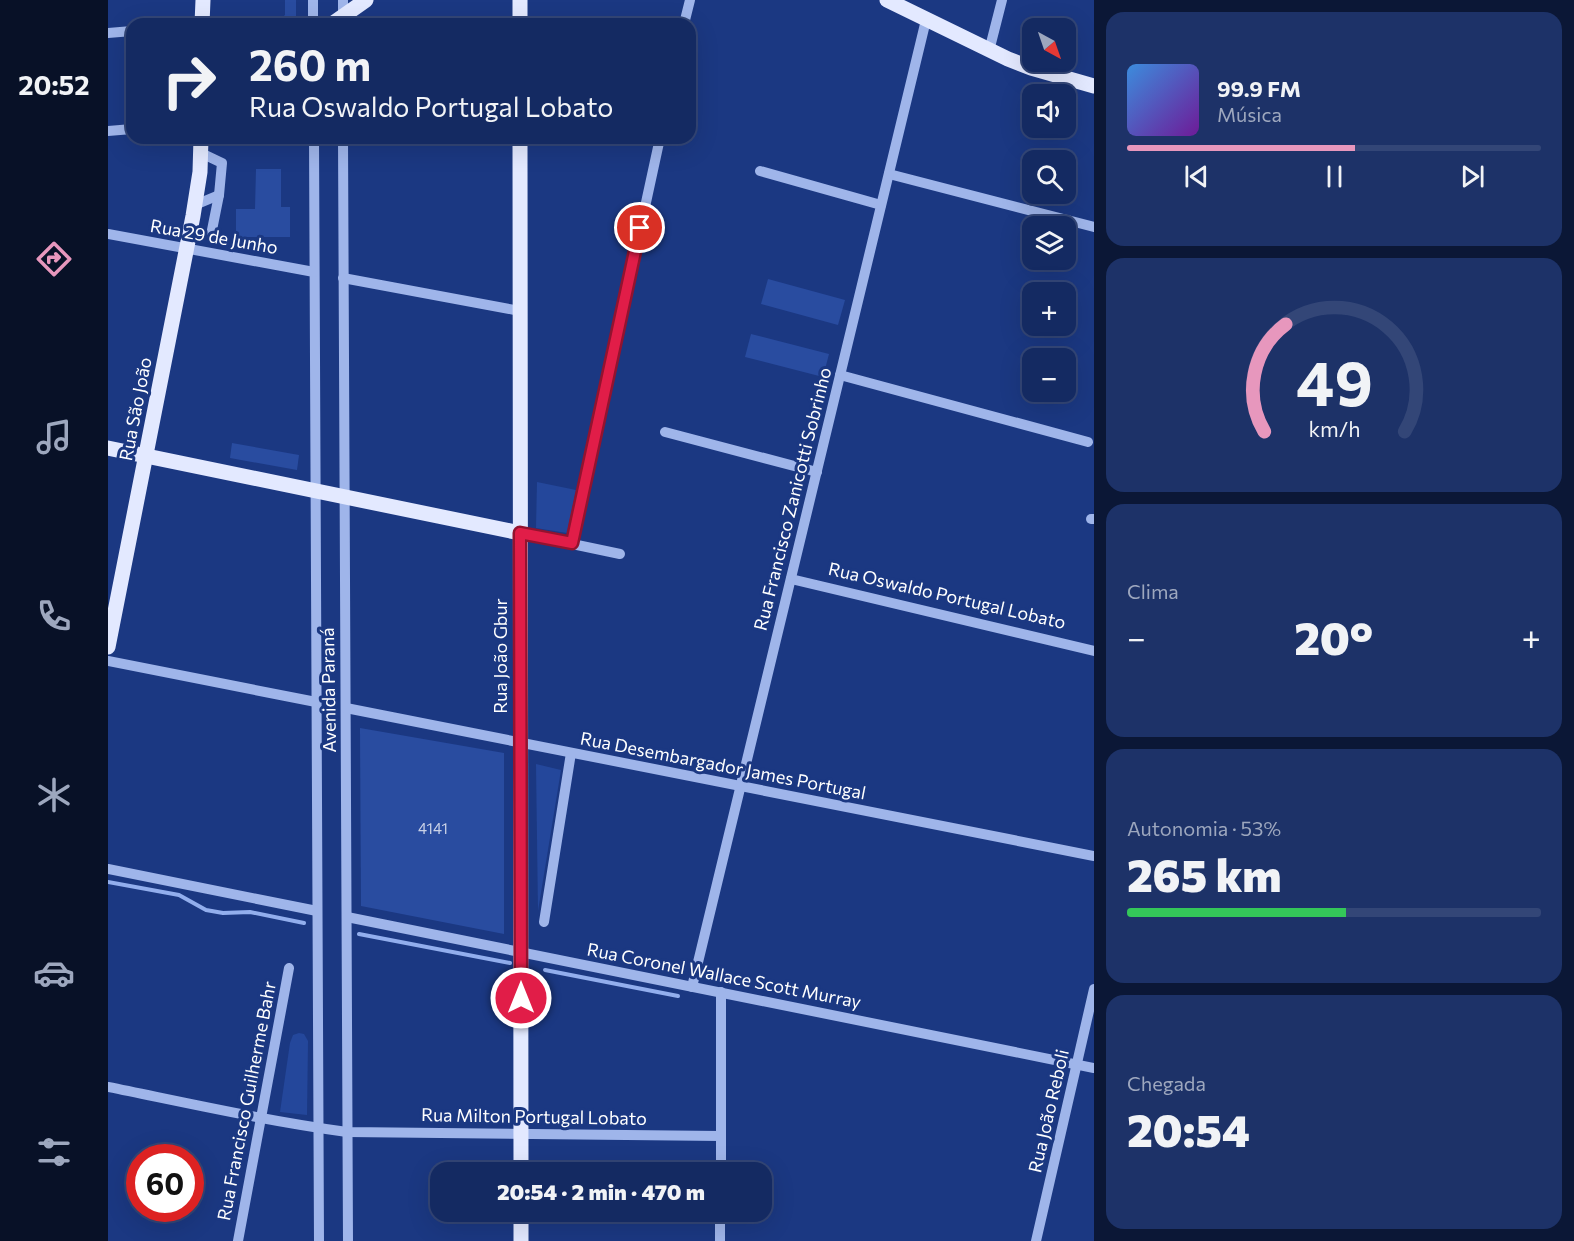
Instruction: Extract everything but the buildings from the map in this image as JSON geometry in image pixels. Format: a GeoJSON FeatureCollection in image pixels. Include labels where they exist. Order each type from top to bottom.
{"type":"FeatureCollection","features":[{"type":"Feature","properties":{"kind":"main road"},"geometry":{"type":"LineString","coordinates":[[202,0],[202,18]]}},
{"type":"Feature","properties":{"kind":"main road"},"geometry":{"type":"LineString","coordinates":[[344,18],[366,0]]}},
{"type":"Feature","properties":{"kind":"main road"},"geometry":{"type":"LineString","coordinates":[[519,0],[520,18]]}},
{"type":"Feature","properties":{"kind":"main road"},"geometry":{"type":"LineString","coordinates":[[887,0],[989,51],[1031,68],[1094,86]]}},
{"type":"Feature","properties":{"kind":"main road","name":"Rua João Gbur"},"geometry":{"type":"LineString","coordinates":[[520,144],[521,1162]]}},
{"type":"Feature","properties":{"kind":"main road","name":"Rua São João"},"geometry":{"type":"LineString","coordinates":[[108,647],[187,249],[195,205],[201,146]]}},
{"type":"Feature","properties":{"kind":"main road"},"geometry":{"type":"LineString","coordinates":[[108,448],[520,533]]}},
{"type":"Feature","properties":{"kind":"main road"},"geometry":{"type":"LineString","coordinates":[[521,1222],[521,1241]]}},
{"type":"Feature","properties":{"kind":"street"},"geometry":{"type":"LineString","coordinates":[[313,0],[313,18]]}},
{"type":"Feature","properties":{"kind":"street"},"geometry":{"type":"LineString","coordinates":[[340,18],[343,0]]}},
{"type":"Feature","properties":{"kind":"street"},"geometry":{"type":"LineString","coordinates":[[686,18],[690,0]]}},
{"type":"Feature","properties":{"kind":"street"},"geometry":{"type":"LineString","coordinates":[[989,51],[1002,0]]}},
{"type":"Feature","properties":{"kind":"street","name":"Rua Francisco Zanicotti Sobrinho"},"geometry":{"type":"LineString","coordinates":[[692,987],[926,20]]}},
{"type":"Feature","properties":{"kind":"street"},"geometry":{"type":"LineString","coordinates":[[108,33],[126,32]]}},
{"type":"Feature","properties":{"kind":"street"},"geometry":{"type":"LineString","coordinates":[[108,131],[126,130]]}},
{"type":"Feature","properties":{"kind":"street","name":"Avenida Paraná"},"geometry":{"type":"LineString","coordinates":[[314,144],[314,272],[346,708],[348,1241]]}},
{"type":"Feature","properties":{"kind":"street","name":"Avenida Paraná"},"geometry":{"type":"LineString","coordinates":[[319,1241],[316,702],[343,278],[342,144]]}},
{"type":"Feature","properties":{"kind":"street"},"geometry":{"type":"LineString","coordinates":[[572,543],[659,144]]}},
{"type":"Feature","properties":{"kind":"street"},"geometry":{"type":"LineString","coordinates":[[201,146],[222,163],[219,195],[211,235]]}},
{"type":"Feature","properties":{"kind":"street"},"geometry":{"type":"LineString","coordinates":[[760,171],[881,205]]}},
{"type":"Feature","properties":{"kind":"street"},"geometry":{"type":"LineString","coordinates":[[889,174],[1094,227]]}},
{"type":"Feature","properties":{"kind":"street"},"geometry":{"type":"LineString","coordinates":[[195,205],[219,195]]}},
{"type":"Feature","properties":{"kind":"street","name":"Rua 29 de Junho"},"geometry":{"type":"LineString","coordinates":[[108,234],[314,272]]}},
{"type":"Feature","properties":{"kind":"street"},"geometry":{"type":"LineString","coordinates":[[343,278],[520,311]]}},
{"type":"Feature","properties":{"kind":"street"},"geometry":{"type":"LineString","coordinates":[[840,375],[1088,442]]}},
{"type":"Feature","properties":{"kind":"street"},"geometry":{"type":"LineString","coordinates":[[665,432],[817,472]]}},
{"type":"Feature","properties":{"kind":"street"},"geometry":{"type":"LineString","coordinates":[[520,533],[620,554]]}},
{"type":"Feature","properties":{"kind":"street","name":"Rua Oswaldo Portugal Lobato"},"geometry":{"type":"LineString","coordinates":[[791,579],[1094,651]]}},
{"type":"Feature","properties":{"kind":"street"},"geometry":{"type":"LineString","coordinates":[[108,661],[316,702]]}},
{"type":"Feature","properties":{"kind":"street","name":"Rua Desembargador James Portugal"},"geometry":{"type":"LineString","coordinates":[[346,708],[1094,856]]}},
{"type":"Feature","properties":{"kind":"street"},"geometry":{"type":"LineString","coordinates":[[544,922],[571,753]]}},
{"type":"Feature","properties":{"kind":"street"},"geometry":{"type":"LineString","coordinates":[[108,870],[317,911]]}},
{"type":"Feature","properties":{"kind":"street","name":"Rua Coronel Wallace Scott Murray"},"geometry":{"type":"LineString","coordinates":[[347,917],[1094,1068]]}},
{"type":"Feature","properties":{"kind":"street","name":"Rua Francisco Guilherme Bahr"},"geometry":{"type":"LineString","coordinates":[[238,1241],[289,968]]}},
{"type":"Feature","properties":{"kind":"street","name":"Rua João Reboli"},"geometry":{"type":"LineString","coordinates":[[1036,1241],[1094,989]]}},
{"type":"Feature","properties":{"kind":"street"},"geometry":{"type":"LineString","coordinates":[[721,992],[721,1162]]}},
{"type":"Feature","properties":{"kind":"street","name":"Rua Milton Portugal Lobato"},"geometry":{"type":"LineString","coordinates":[[108,1087],[347,1132],[721,1136]]}},
{"type":"Feature","properties":{"kind":"street"},"geometry":{"type":"LineString","coordinates":[[720,1222],[720,1241]]}},
{"type":"Feature","properties":{"kind":"shaded area"},"geometry":{"type":"Polygon","coordinates":[[[537,482],[576,490],[567,533],[536,528],[537,482]]]}},
{"type":"Feature","properties":{"kind":"shaded area"},"geometry":{"type":"Polygon","coordinates":[[[536,764],[561,770],[538,911],[536,764]]]}},
{"type":"Feature","properties":{"kind":"shaded area"},"geometry":{"type":"Polygon","coordinates":[[[304,1034],[308,1041],[307,1115],[280,1112],[290,1043],[293,1035],[304,1034]]]}},
{"type":"Feature","properties":{"kind":"waterway"},"geometry":{"type":"LineString","coordinates":[[108,882],[179,895],[206,910],[223,913],[250,912],[304,923]]}},
{"type":"Feature","properties":{"kind":"waterway"},"geometry":{"type":"LineString","coordinates":[[359,934],[510,963]]}},
{"type":"Feature","properties":{"kind":"waterway"},"geometry":{"type":"LineString","coordinates":[[545,970],[678,996]]}},
{"type":"Feature","properties":{"kind":"route"},"geometry":{"type":"LineString","coordinates":[[521,998],[520,533],[572,543],[640,228]]}}]}
